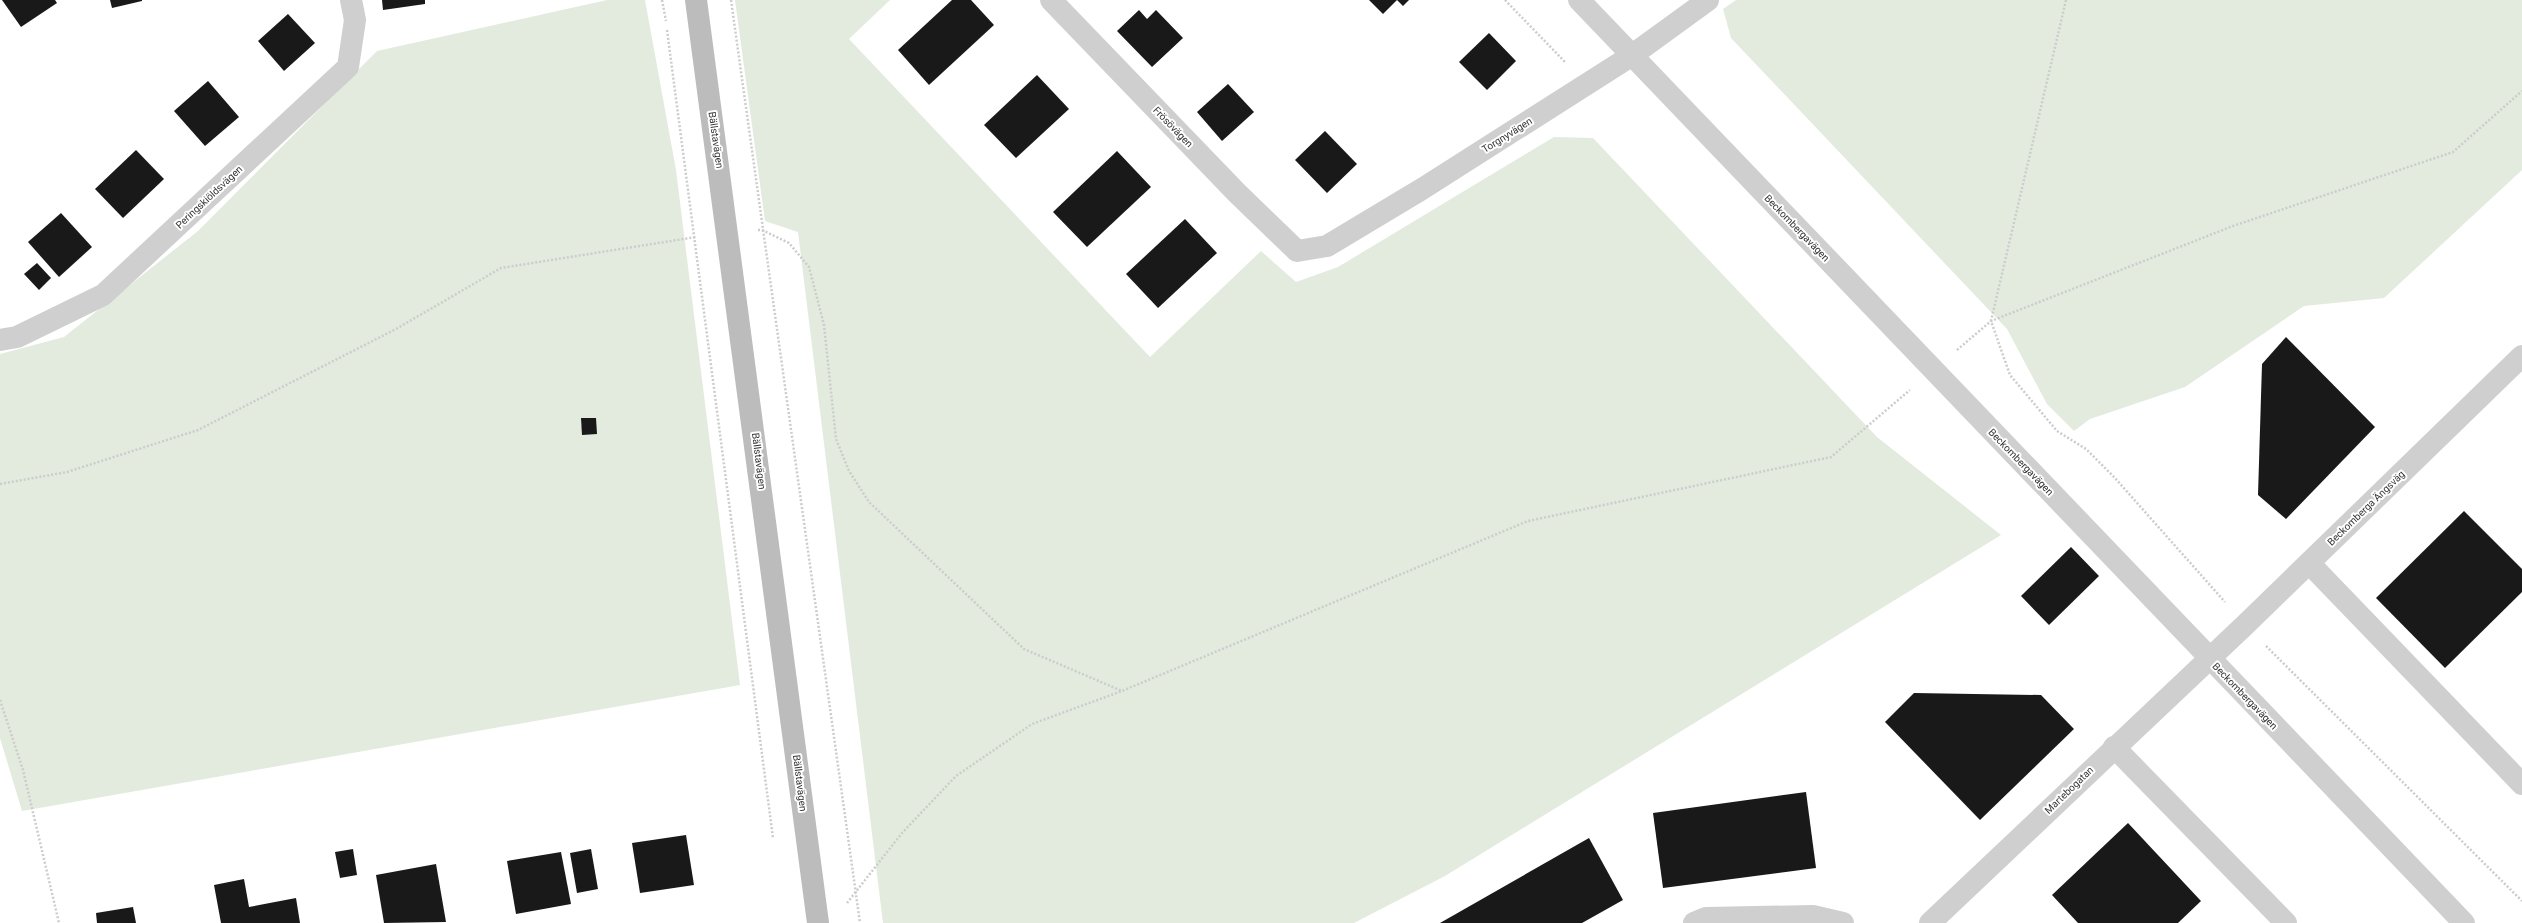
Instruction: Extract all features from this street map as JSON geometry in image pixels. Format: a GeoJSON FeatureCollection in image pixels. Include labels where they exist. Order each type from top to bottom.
{"type":"FeatureCollection","features":[{"type":"Feature","properties":{"kind":"street","name":"Peringskiöldsvägen"},"geometry":{"type":"LineString","coordinates":[[0,340],[17,337],[103,296],[348,67],[355,20],[352,0]]}},
{"type":"Feature","properties":{"kind":"street","name":"Bällstavägen"},"geometry":{"type":"LineString","coordinates":[[696,0],[729,233],[818,923]]}},
{"type":"Feature","properties":{"kind":"street","name":"Frösövägen"},"geometry":{"type":"LineString","coordinates":[[1051,0],[1237,193],[1296,251]]}},
{"type":"Feature","properties":{"kind":"street","name":"Beckombergavägen"},"geometry":{"type":"LineString","coordinates":[[1579,0],[1631,56],[2464,923]]}},
{"type":"Feature","properties":{"kind":"street","name":"Torgnyvägen"},"geometry":{"type":"LineString","coordinates":[[1296,251],[1327,246],[1631,56],[1708,0]]}},
{"type":"Feature","properties":{"kind":"street","name":"Beckomberga Ängsväg"},"geometry":{"type":"LineString","coordinates":[[2209,658],[2245,625],[2522,356]]}},
{"type":"Feature","properties":{"kind":"street"},"geometry":{"type":"LineString","coordinates":[[2309,563],[2522,784]]}},
{"type":"Feature","properties":{"kind":"street","name":"Martebogatan"},"geometry":{"type":"LineString","coordinates":[[1930,923],[2209,658]]}},
{"type":"Feature","properties":{"kind":"street"},"geometry":{"type":"LineString","coordinates":[[2114,747],[2286,923]]}},
{"type":"Feature","properties":{"kind":"street"},"geometry":{"type":"LineString","coordinates":[[1694,923],[1706,918],[1813,916],[1843,923]]}},
{"type":"Feature","properties":{"kind":"path"},"geometry":{"type":"LineString","coordinates":[[662,0],[775,846]]}},
{"type":"Feature","properties":{"kind":"path"},"geometry":{"type":"LineString","coordinates":[[731,0],[860,923]]}},
{"type":"Feature","properties":{"kind":"path"},"geometry":{"type":"LineString","coordinates":[[1506,0],[1586,84]]}},
{"type":"Feature","properties":{"kind":"path"},"geometry":{"type":"LineString","coordinates":[[2066,0],[1992,321],[2010,375],[2057,431],[2086,448],[2114,476],[2245,625],[2522,901]]}},
{"type":"Feature","properties":{"kind":"path"},"geometry":{"type":"LineString","coordinates":[[846,904],[902,833],[956,776],[1032,724],[1122,692],[1528,520],[1831,457],[1992,321],[2233,226],[2453,152],[2522,91]]}},
{"type":"Feature","properties":{"kind":"path"},"geometry":{"type":"LineString","coordinates":[[0,484],[67,472],[198,430],[396,329],[501,268],[694,237],[762,230],[789,243],[809,267],[824,325],[836,438],[849,471],[869,502],[1024,649],[1122,692]]}},
{"type":"Feature","properties":{"kind":"path"},"geometry":{"type":"LineString","coordinates":[[0,700],[23,770],[59,923]]}},
{"type":"Feature","properties":{"kind":"shaded area"},"geometry":{"type":"Polygon","coordinates":[[[607,0],[645,0],[676,170],[740,685],[22,811],[0,738],[0,354],[64,337],[198,231],[377,51],[607,0]]]}},
{"type":"Feature","properties":{"kind":"shaded area"},"geometry":{"type":"Polygon","coordinates":[[[735,0],[890,0],[849,39],[1150,357],[1261,251],[1296,282],[1338,267],[1554,137],[1593,138],[1877,437],[2001,535],[1445,876],[1354,923],[883,923],[798,232],[765,221],[735,0]]]}},
{"type":"Feature","properties":{"kind":"shaded area"},"geometry":{"type":"Polygon","coordinates":[[[1736,0],[2522,0],[2522,170],[2384,298],[2304,306],[2185,387],[2090,419],[2074,431],[2047,404],[2007,329],[1731,38],[1723,9],[1736,0]]]}},
{"type":"Feature","properties":{"kind":"building"},"geometry":{"type":"Polygon","coordinates":[[[2,0],[55,0],[57,3],[21,27],[2,0]]]}},
{"type":"Feature","properties":{"kind":"building"},"geometry":{"type":"Polygon","coordinates":[[[110,0],[142,0],[142,1],[112,8],[110,0]]]}},
{"type":"Feature","properties":{"kind":"building"},"geometry":{"type":"Polygon","coordinates":[[[382,0],[425,0],[425,4],[383,10],[382,0]]]}},
{"type":"Feature","properties":{"kind":"building"},"geometry":{"type":"Polygon","coordinates":[[[952,0],[971,0],[994,25],[929,85],[898,50],[952,0]]]}},
{"type":"Feature","properties":{"kind":"building"},"geometry":{"type":"Polygon","coordinates":[[[1369,0],[1397,0],[1383,14],[1369,0]]]}},
{"type":"Feature","properties":{"kind":"building"},"geometry":{"type":"Polygon","coordinates":[[[1397,0],[1409,0],[1403,6],[1397,0]]]}},
{"type":"Feature","properties":{"kind":"building"},"geometry":{"type":"Polygon","coordinates":[[[1139,10],[1147,19],[1156,10],[1183,38],[1152,67],[1117,31],[1139,10]]]}},
{"type":"Feature","properties":{"kind":"building"},"geometry":{"type":"Polygon","coordinates":[[[288,14],[315,43],[284,71],[258,41],[288,14]]]}},
{"type":"Feature","properties":{"kind":"building"},"geometry":{"type":"Polygon","coordinates":[[[1489,33],[1516,61],[1487,90],[1459,62],[1489,33]]]}},
{"type":"Feature","properties":{"kind":"building"},"geometry":{"type":"Polygon","coordinates":[[[1037,75],[1069,109],[1016,158],[984,125],[1037,75]]]}},
{"type":"Feature","properties":{"kind":"building"},"geometry":{"type":"Polygon","coordinates":[[[208,81],[239,117],[205,146],[174,111],[208,81]]]}},
{"type":"Feature","properties":{"kind":"building"},"geometry":{"type":"Polygon","coordinates":[[[1228,84],[1254,112],[1222,141],[1197,112],[1228,84]]]}},
{"type":"Feature","properties":{"kind":"building"},"geometry":{"type":"Polygon","coordinates":[[[1325,131],[1357,164],[1327,193],[1295,160],[1325,131]]]}},
{"type":"Feature","properties":{"kind":"building"},"geometry":{"type":"Polygon","coordinates":[[[136,150],[164,179],[123,218],[95,189],[136,150]]]}},
{"type":"Feature","properties":{"kind":"building"},"geometry":{"type":"Polygon","coordinates":[[[1117,151],[1151,187],[1087,247],[1053,212],[1117,151]]]}},
{"type":"Feature","properties":{"kind":"building"},"geometry":{"type":"Polygon","coordinates":[[[61,213],[92,247],[59,277],[28,242],[61,213]]]}},
{"type":"Feature","properties":{"kind":"building"},"geometry":{"type":"Polygon","coordinates":[[[1185,219],[1217,253],[1158,308],[1126,274],[1185,219]]]}},
{"type":"Feature","properties":{"kind":"building"},"geometry":{"type":"Polygon","coordinates":[[[37,263],[51,278],[39,290],[24,274],[37,263]]]}},
{"type":"Feature","properties":{"kind":"building"},"geometry":{"type":"Polygon","coordinates":[[[2286,337],[2375,427],[2286,519],[2258,495],[2262,364],[2286,337]]]}},
{"type":"Feature","properties":{"kind":"building"},"geometry":{"type":"Polygon","coordinates":[[[581,418],[596,418],[597,434],[582,435],[581,418]]]}},
{"type":"Feature","properties":{"kind":"building"},"geometry":{"type":"Polygon","coordinates":[[[2464,511],[2522,569],[2522,592],[2445,668],[2376,598],[2464,511]]]}},
{"type":"Feature","properties":{"kind":"building"},"geometry":{"type":"Polygon","coordinates":[[[2071,547],[2099,576],[2049,625],[2021,596],[2071,547]]]}},
{"type":"Feature","properties":{"kind":"building"},"geometry":{"type":"Polygon","coordinates":[[[1914,693],[2041,695],[2074,729],[1980,820],[1885,722],[1914,693]]]}},
{"type":"Feature","properties":{"kind":"building"},"geometry":{"type":"Polygon","coordinates":[[[1806,792],[1816,868],[1663,888],[1653,813],[1806,792]]]}},
{"type":"Feature","properties":{"kind":"building"},"geometry":{"type":"Polygon","coordinates":[[[2128,823],[2201,901],[2178,923],[2078,923],[2052,895],[2128,823]]]}},
{"type":"Feature","properties":{"kind":"building"},"geometry":{"type":"Polygon","coordinates":[[[686,835],[694,885],[640,893],[632,843],[686,835]]]}},
{"type":"Feature","properties":{"kind":"building"},"geometry":{"type":"Polygon","coordinates":[[[1589,838],[1623,900],[1582,923],[1440,923],[1589,838]]]}},
{"type":"Feature","properties":{"kind":"building"},"geometry":{"type":"Polygon","coordinates":[[[353,849],[357,875],[340,878],[335,852],[353,849]]]}},
{"type":"Feature","properties":{"kind":"building"},"geometry":{"type":"Polygon","coordinates":[[[591,849],[598,889],[577,893],[570,853],[591,849]]]}},
{"type":"Feature","properties":{"kind":"building"},"geometry":{"type":"Polygon","coordinates":[[[561,852],[571,904],[516,914],[507,861],[561,852]]]}},
{"type":"Feature","properties":{"kind":"building"},"geometry":{"type":"Polygon","coordinates":[[[436,864],[446,922],[384,923],[376,875],[436,864]]]}},
{"type":"Feature","properties":{"kind":"building"},"geometry":{"type":"Polygon","coordinates":[[[244,879],[249,907],[296,898],[300,923],[221,923],[214,885],[244,879]]]}},
{"type":"Feature","properties":{"kind":"building"},"geometry":{"type":"Polygon","coordinates":[[[133,907],[136,923],[97,923],[96,913],[133,907]]]}}]}
